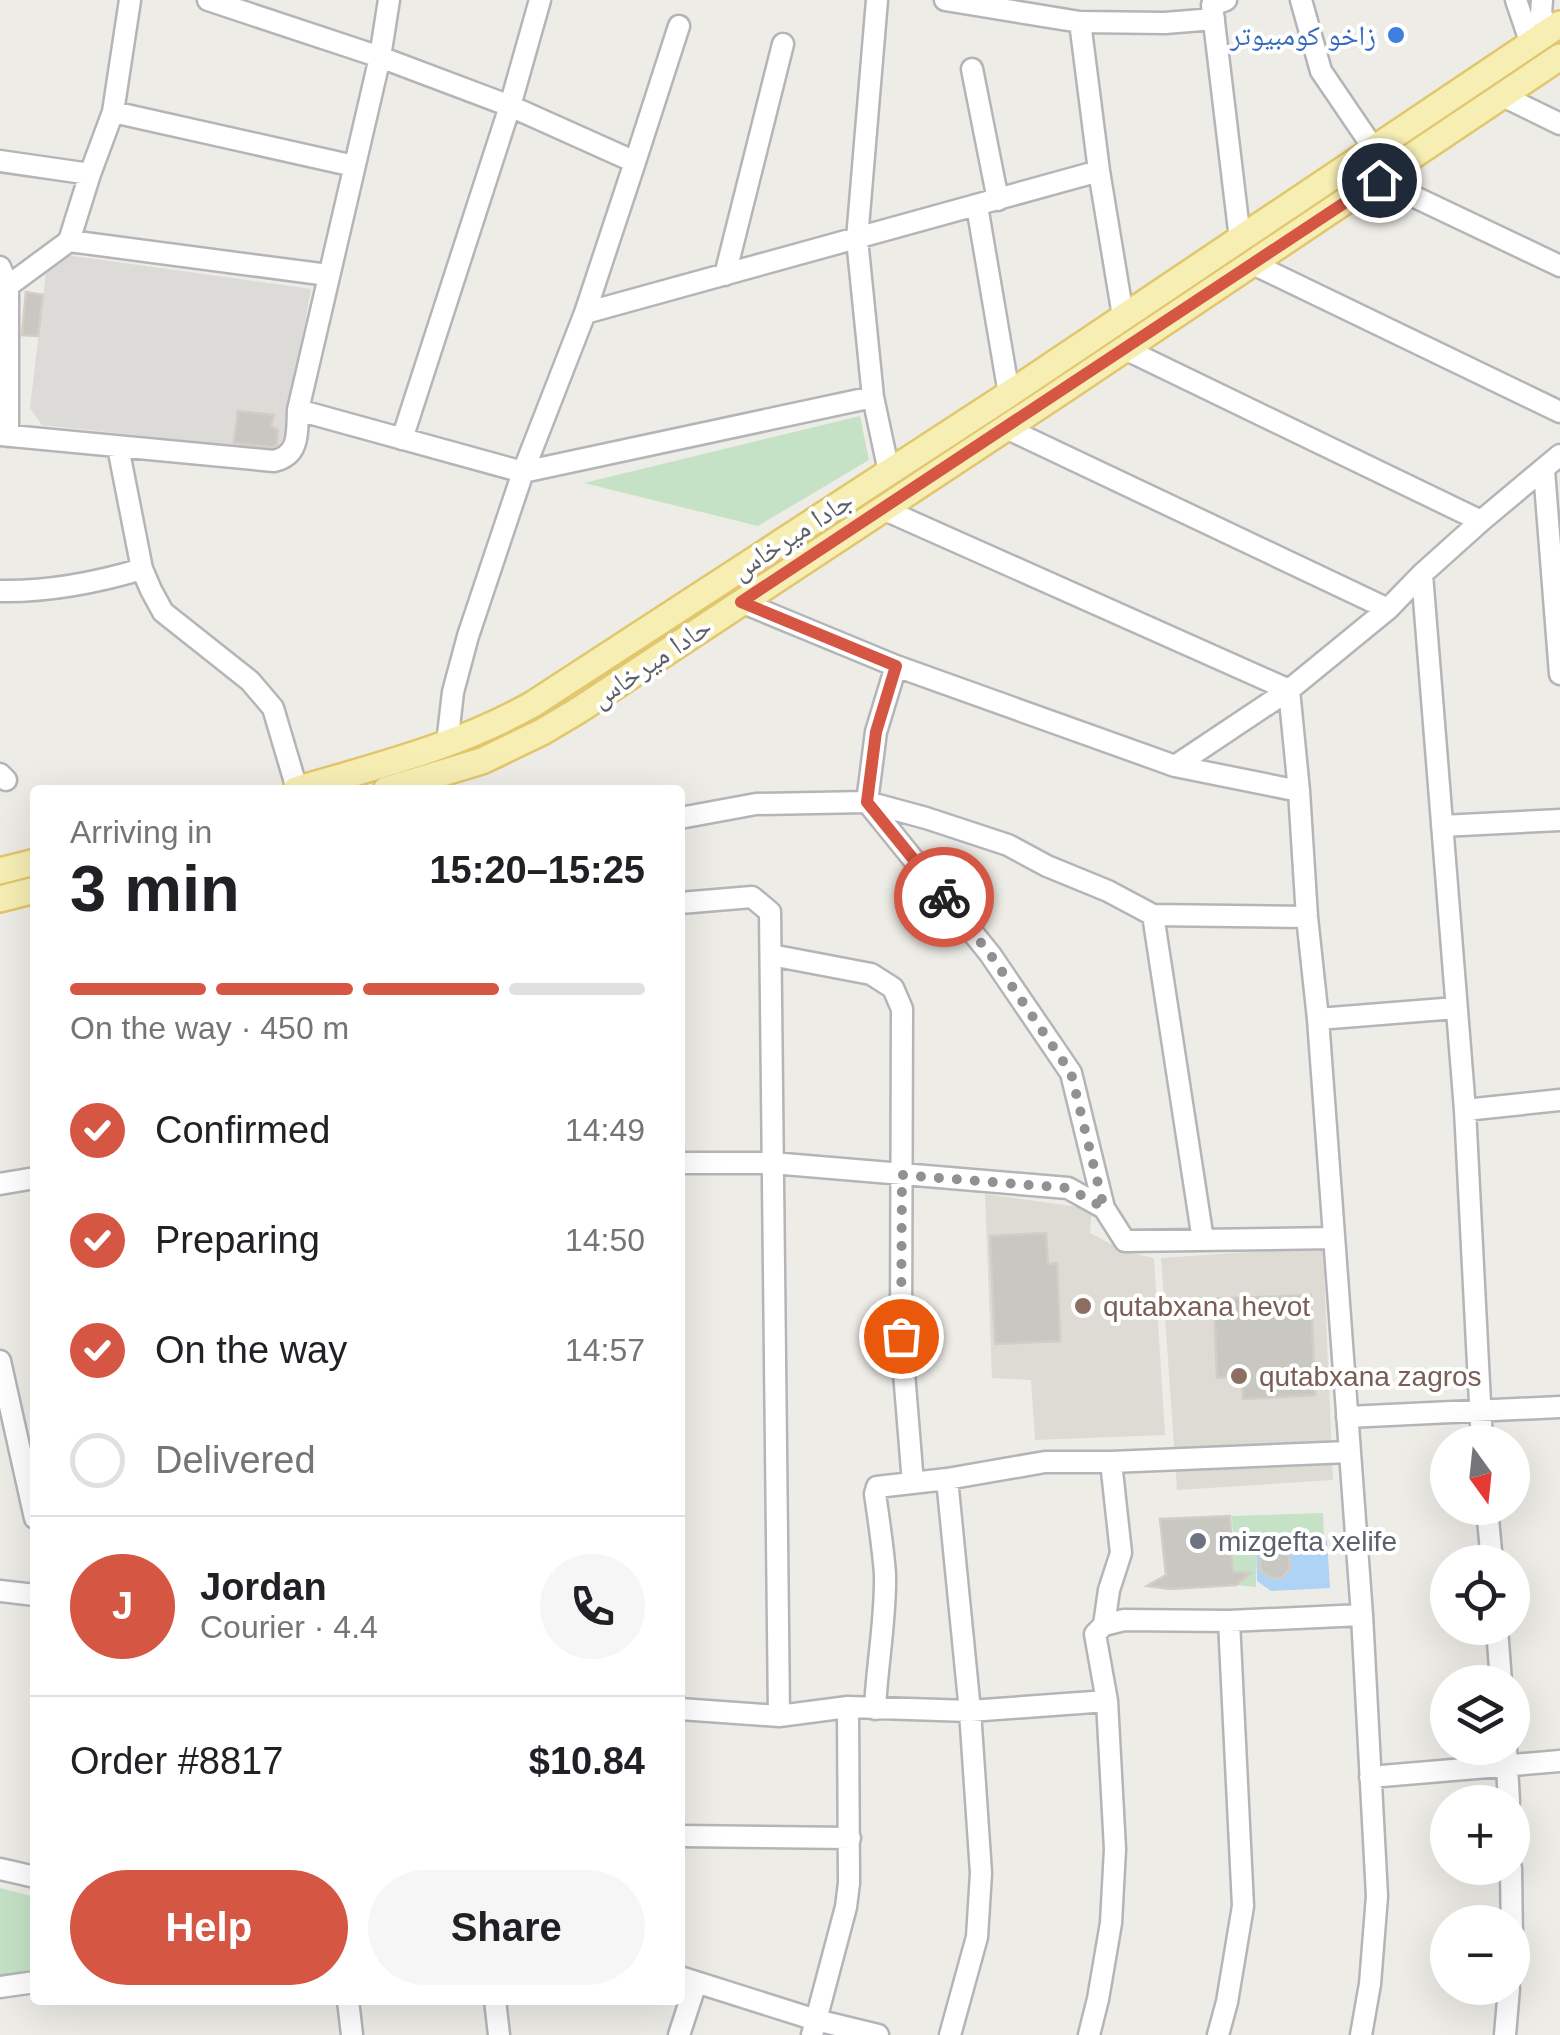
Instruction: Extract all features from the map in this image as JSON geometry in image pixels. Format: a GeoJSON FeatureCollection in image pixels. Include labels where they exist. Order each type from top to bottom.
{"type":"FeatureCollection","features":[{"type":"Feature","properties":{"kind":"main road","name":"جادا ميرخاس"},"geometry":{"type":"LineString","coordinates":[[313,785],[447,744],[533,704],[1010,394],[1547,33]]}},
{"type":"Feature","properties":{"kind":"main road","name":"حادا ميرخاس"},"geometry":{"type":"LineString","coordinates":[[420,785],[460,779],[482,761],[542,732],[1006,428],[1554,61]]}},
{"type":"Feature","properties":{"kind":"main road"},"geometry":{"type":"LineString","coordinates":[[0,871],[30,863]]}},
{"type":"Feature","properties":{"kind":"main road"},"geometry":{"type":"LineString","coordinates":[[0,899],[30,891]]}},
{"type":"Feature","properties":{"kind":"street"},"geometry":{"type":"LineString","coordinates":[[68,241],[113,112],[130,0]]}},
{"type":"Feature","properties":{"kind":"street"},"geometry":{"type":"LineString","coordinates":[[208,0],[380,57],[510,106],[634,162]]}},
{"type":"Feature","properties":{"kind":"street"},"geometry":{"type":"LineString","coordinates":[[328,275],[68,241],[4,276],[4,435],[274,461],[294,448],[298,410],[380,57],[389,0]]}},
{"type":"Feature","properties":{"kind":"street"},"geometry":{"type":"LineString","coordinates":[[402,439],[510,106],[540,0]]}},
{"type":"Feature","properties":{"kind":"street"},"geometry":{"type":"LineString","coordinates":[[877,0],[857,239],[873,397],[889,472]]}},
{"type":"Feature","properties":{"kind":"street"},"geometry":{"type":"LineString","coordinates":[[945,0],[1080,22],[1214,19]]}},
{"type":"Feature","properties":{"kind":"street"},"geometry":{"type":"LineString","coordinates":[[1226,0],[1212,5],[1240,239]]}},
{"type":"Feature","properties":{"kind":"street"},"geometry":{"type":"LineString","coordinates":[[1301,0],[1321,71],[1374,150]]}},
{"type":"Feature","properties":{"kind":"street"},"geometry":{"type":"LineString","coordinates":[[1516,0],[1547,33]]}},
{"type":"Feature","properties":{"kind":"street"},"geometry":{"type":"LineString","coordinates":[[1542,0],[1547,33]]}},
{"type":"Feature","properties":{"kind":"street"},"geometry":{"type":"LineString","coordinates":[[1080,22],[1124,316]]}},
{"type":"Feature","properties":{"kind":"street"},"geometry":{"type":"LineString","coordinates":[[447,744],[453,692],[468,636],[523,472],[584,312],[679,26]]}},
{"type":"Feature","properties":{"kind":"street"},"geometry":{"type":"LineString","coordinates":[[725,275],[782,44]]}},
{"type":"Feature","properties":{"kind":"street"},"geometry":{"type":"LineString","coordinates":[[972,69],[1010,394]]}},
{"type":"Feature","properties":{"kind":"street"},"geometry":{"type":"LineString","coordinates":[[1502,96],[1560,124]]}},
{"type":"Feature","properties":{"kind":"street"},"geometry":{"type":"LineString","coordinates":[[113,112],[354,166]]}},
{"type":"Feature","properties":{"kind":"street"},"geometry":{"type":"LineString","coordinates":[[0,161],[90,174]]}},
{"type":"Feature","properties":{"kind":"street"},"geometry":{"type":"LineString","coordinates":[[584,312],[1100,171]]}},
{"type":"Feature","properties":{"kind":"street"},"geometry":{"type":"LineString","coordinates":[[1379,180],[1560,266]]}},
{"type":"Feature","properties":{"kind":"street"},"geometry":{"type":"LineString","coordinates":[[1252,264],[1560,412]]}},
{"type":"Feature","properties":{"kind":"street"},"geometry":{"type":"LineString","coordinates":[[1125,349],[1481,521]]}},
{"type":"Feature","properties":{"kind":"street"},"geometry":{"type":"LineString","coordinates":[[298,410],[523,472],[873,397]]}},
{"type":"Feature","properties":{"kind":"street"},"geometry":{"type":"LineString","coordinates":[[1006,428],[1388,609]]}},
{"type":"Feature","properties":{"kind":"street"},"geometry":{"type":"LineString","coordinates":[[118,447],[142,570],[162,612],[250,681],[273,708],[296,785]]}},
{"type":"Feature","properties":{"kind":"street"},"geometry":{"type":"LineString","coordinates":[[1174,766],[1289,690],[1388,609],[1481,521],[1560,455]]}},
{"type":"Feature","properties":{"kind":"street"},"geometry":{"type":"LineString","coordinates":[[1544,470],[1560,674]]}},
{"type":"Feature","properties":{"kind":"street"},"geometry":{"type":"LineString","coordinates":[[884,508],[1289,690]]}},
{"type":"Feature","properties":{"kind":"street"},"geometry":{"type":"LineString","coordinates":[[0,591],[28,592],[90,584],[142,570]]}},
{"type":"Feature","properties":{"kind":"street"},"geometry":{"type":"LineString","coordinates":[[1422,574],[1465,1110],[1481,1425]]}},
{"type":"Feature","properties":{"kind":"street"},"geometry":{"type":"LineString","coordinates":[[741,602],[896,666],[1174,766],[1299,791]]}},
{"type":"Feature","properties":{"kind":"street"},"geometry":{"type":"LineString","coordinates":[[896,666],[876,732],[867,802],[990,954],[1071,1073],[1104,1208],[1124,1241],[1334,1238]]}},
{"type":"Feature","properties":{"kind":"street"},"geometry":{"type":"LineString","coordinates":[[1289,690],[1318,1018],[1362,1615],[1377,1896],[1370,1984],[1360,2035]]}},
{"type":"Feature","properties":{"kind":"street"},"geometry":{"type":"LineString","coordinates":[[685,817],[756,804],[867,802],[1008,845],[1153,915],[1307,917]]}},
{"type":"Feature","properties":{"kind":"street"},"geometry":{"type":"LineString","coordinates":[[1442,826],[1560,820]]}},
{"type":"Feature","properties":{"kind":"street"},"geometry":{"type":"LineString","coordinates":[[685,903],[752,897],[770,912],[779,1716]]}},
{"type":"Feature","properties":{"kind":"street"},"geometry":{"type":"LineString","coordinates":[[1153,915],[1202,1240]]}},
{"type":"Feature","properties":{"kind":"street"},"geometry":{"type":"LineString","coordinates":[[772,956],[872,974],[893,988],[902,1009],[901,1336],[913,1483]]}},
{"type":"Feature","properties":{"kind":"street"},"geometry":{"type":"LineString","coordinates":[[1318,1018],[1456,1008]]}},
{"type":"Feature","properties":{"kind":"street"},"geometry":{"type":"LineString","coordinates":[[1465,1110],[1560,1100]]}},
{"type":"Feature","properties":{"kind":"street"},"geometry":{"type":"LineString","coordinates":[[685,1163],[772,1162],[1068,1188],[1104,1208]]}},
{"type":"Feature","properties":{"kind":"street"},"geometry":{"type":"LineString","coordinates":[[0,1184],[30,1179]]}},
{"type":"Feature","properties":{"kind":"street"},"geometry":{"type":"LineString","coordinates":[[0,1361],[30,1496]]}},
{"type":"Feature","properties":{"kind":"street"},"geometry":{"type":"LineString","coordinates":[[1347,1417],[1560,1408]]}},
{"type":"Feature","properties":{"kind":"street"},"geometry":{"type":"LineString","coordinates":[[876,1709],[884,1574],[877,1487],[1045,1462],[1349,1452]]}},
{"type":"Feature","properties":{"kind":"street"},"geometry":{"type":"LineString","coordinates":[[1090,2035],[1111,1923],[1116,1849],[1107,1701],[1095,1634],[1104,1624],[1109,1590],[1121,1553],[1111,1462]]}},
{"type":"Feature","properties":{"kind":"street"},"geometry":{"type":"LineString","coordinates":[[947,1479],[981,1873],[977,1937],[950,2035]]}},
{"type":"Feature","properties":{"kind":"street"},"geometry":{"type":"LineString","coordinates":[[0,1591],[30,1594]]}},
{"type":"Feature","properties":{"kind":"street"},"geometry":{"type":"LineString","coordinates":[[1104,1624],[1124,1620],[1229,1621],[1362,1615]]}},
{"type":"Feature","properties":{"kind":"street"},"geometry":{"type":"LineString","coordinates":[[1218,2035],[1243,1906],[1229,1621]]}},
{"type":"Feature","properties":{"kind":"street"},"geometry":{"type":"LineString","coordinates":[[685,1709],[779,1716],[848,1708],[970,1711],[1107,1701]]}},
{"type":"Feature","properties":{"kind":"street"},"geometry":{"type":"LineString","coordinates":[[814,2028],[846,1907],[850,1838],[848,1708]]}},
{"type":"Feature","properties":{"kind":"street"},"geometry":{"type":"LineString","coordinates":[[1530,1758],[1560,1760]]}},
{"type":"Feature","properties":{"kind":"street"},"geometry":{"type":"LineString","coordinates":[[1370,1776],[1449,1765]]}},
{"type":"Feature","properties":{"kind":"street"},"geometry":{"type":"LineString","coordinates":[[685,1836],[850,1838]]}},
{"type":"Feature","properties":{"kind":"street"},"geometry":{"type":"LineString","coordinates":[[0,1869],[30,1876]]}},
{"type":"Feature","properties":{"kind":"street"},"geometry":{"type":"LineString","coordinates":[[688,1980],[814,2028],[878,2035]]}},
{"type":"Feature","properties":{"kind":"street"},"geometry":{"type":"LineString","coordinates":[[0,1987],[30,1983]]}},
{"type":"Feature","properties":{"kind":"street"},"geometry":{"type":"LineString","coordinates":[[349,2005],[352,2035]]}},
{"type":"Feature","properties":{"kind":"street"},"geometry":{"type":"LineString","coordinates":[[495,2005],[499,2035]]}},
{"type":"Feature","properties":{"kind":"street"},"geometry":{"type":"LineString","coordinates":[[679,2035],[684,2005]]}},
{"type":"Feature","properties":{"kind":"street"},"geometry":{"type":"LineString","coordinates":[[1504,2035],[1507,2005]]}},
{"type":"Feature","properties":{"kind":"shaded area"},"geometry":{"type":"Polygon","coordinates":[[[66,255],[311,289],[282,451],[42,425],[30,408],[46,272],[66,255]]]}},
{"type":"Feature","properties":{"kind":"shaded area"},"geometry":{"type":"Polygon","coordinates":[[[985,1194],[1092,1209],[1090,1233],[1126,1252],[1154,1258],[1165,1435],[1035,1440],[1031,1380],[992,1378],[985,1194]]]}},
{"type":"Feature","properties":{"kind":"shaded area"},"geometry":{"type":"Polygon","coordinates":[[[1323,1247],[1333,1480],[1177,1490],[1161,1258],[1323,1247]]]}},
{"type":"Feature","properties":{"kind":"green space"},"geometry":{"type":"Polygon","coordinates":[[[860,416],[869,460],[758,526],[584,483],[860,416]]]}},
{"type":"Feature","properties":{"kind":"green space"},"geometry":{"type":"Polygon","coordinates":[[[1323,1513],[1324,1541],[1256,1542],[1256,1587],[1235,1585],[1232,1516],[1323,1513]]]}},
{"type":"Feature","properties":{"kind":"green space"},"geometry":{"type":"Polygon","coordinates":[[[0,1888],[30,1896],[30,1974],[0,1977],[0,1888]]]}},
{"type":"Feature","properties":{"kind":"water"},"geometry":{"type":"Polygon","coordinates":[[[1327,1540],[1330,1588],[1271,1591],[1257,1581],[1256,1542],[1327,1540]]]}},
{"type":"Feature","properties":{"kind":"building"},"geometry":{"type":"Polygon","coordinates":[[[26,292],[43,295],[38,336],[22,335],[26,292]]]}},
{"type":"Feature","properties":{"kind":"building"},"geometry":{"type":"Polygon","coordinates":[[[238,411],[274,415],[271,426],[278,430],[277,445],[234,443],[238,411]]]}},
{"type":"Feature","properties":{"kind":"building"},"geometry":{"type":"Polygon","coordinates":[[[1046,1233],[1048,1264],[1057,1263],[1060,1341],[995,1344],[990,1236],[1046,1233]]]}},
{"type":"Feature","properties":{"kind":"building"},"geometry":{"type":"Polygon","coordinates":[[[1311,1295],[1315,1395],[1243,1399],[1242,1376],[1217,1378],[1214,1299],[1311,1295]]]}},
{"type":"Feature","properties":{"kind":"building"},"geometry":{"type":"Polygon","coordinates":[[[1230,1516],[1233,1572],[1251,1573],[1236,1585],[1170,1589],[1147,1586],[1166,1575],[1160,1519],[1230,1516]]]}},
{"type":"Feature","properties":{"kind":"building"},"geometry":{"type":"Polygon","coordinates":[[[1268,1546],[1280,1547],[1289,1556],[1290,1568],[1282,1578],[1272,1578],[1260,1570],[1260,1555],[1268,1546]]]}},
{"type":"Feature","properties":{"kind":"way so far"},"geometry":{"type":"LineString","coordinates":[[901,1336],[902,1175],[1068,1188],[1104,1208],[1071,1073],[990,954],[944,897]]}},
{"type":"Feature","properties":{"kind":"place","name":"زاخو كومبيوتر"},"geometry":{"type":"Point","coordinates":[1396,35]}},
{"type":"Feature","properties":{"kind":"place","name":"qutabxana hevot"},"geometry":{"type":"Point","coordinates":[1083,1306]}},
{"type":"Feature","properties":{"kind":"place","name":"qutabxana zagros"},"geometry":{"type":"Point","coordinates":[1239,1376]}},
{"type":"Feature","properties":{"kind":"place","name":"mizgefta xelife"},"geometry":{"type":"Point","coordinates":[1198,1541]}},
{"type":"Feature","properties":{"kind":"route"},"geometry":{"type":"LineString","coordinates":[[944,897],[867,802],[876,732],[896,666],[741,602],[1379,180]]}}]}
